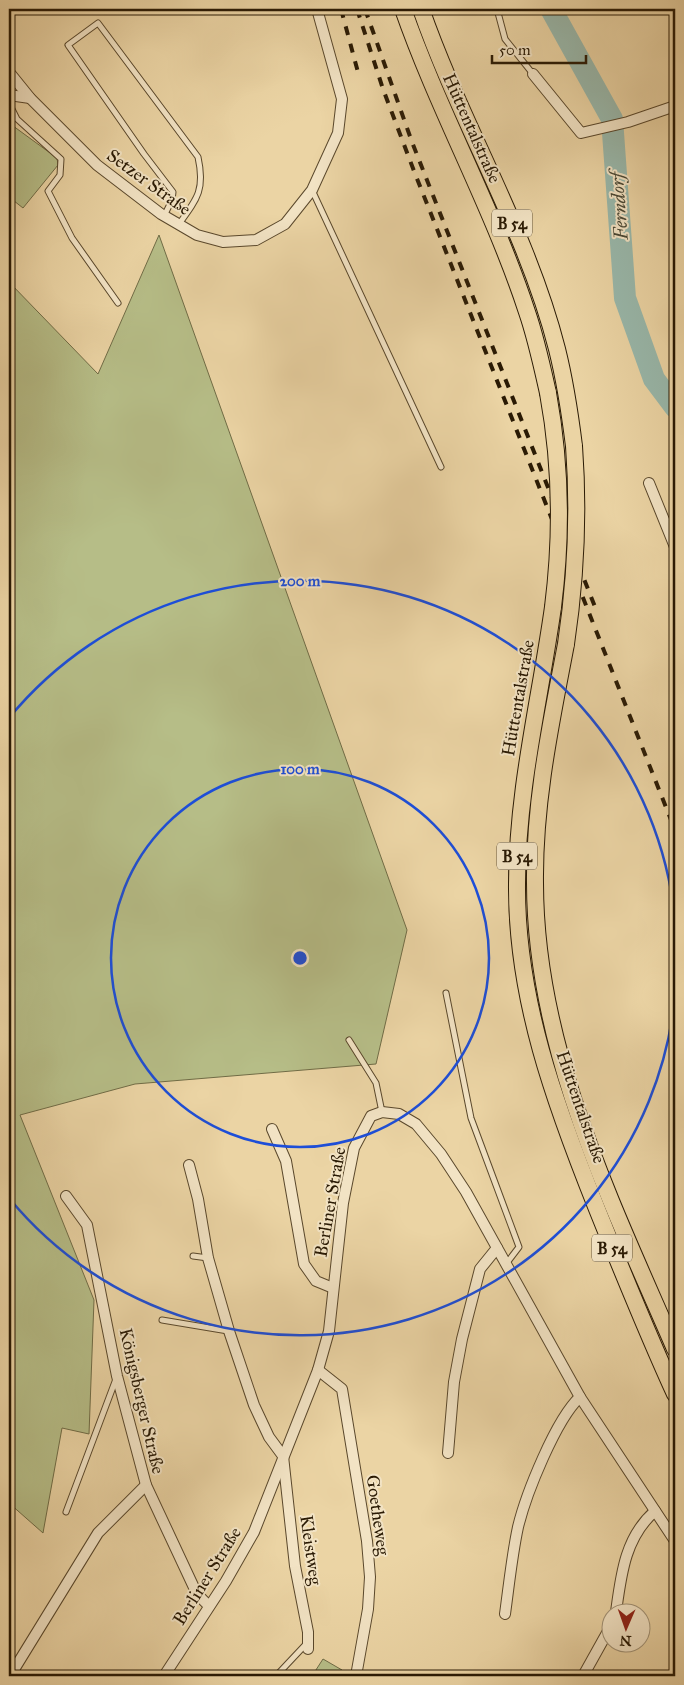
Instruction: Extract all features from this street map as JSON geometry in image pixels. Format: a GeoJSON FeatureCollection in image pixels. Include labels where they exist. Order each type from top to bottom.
{"type":"FeatureCollection","features":[{"type":"Feature","properties":{"kind":"highway","name":"Hüttentalstraße"},"geometry":{"type":"LineString","coordinates":[[403,9],[423,66],[528,312],[548,393],[557,450],[559,542],[553,607],[528,750],[518,840],[516,885],[523,969],[533,1024],[556,1103],[614,1252],[675,1394]]}},
{"type":"Feature","properties":{"kind":"highway","name":"Hüttentalstraße"},"geometry":{"type":"LineString","coordinates":[[421,9],[439,60],[512,224],[544,306],[557,348],[566,392],[574,446],[578,492],[577,542],[574,584],[566,644],[546,752],[536,841],[536,919],[540,965],[550,1020],[573,1098],[627,1236],[675,1349]]}},
{"type":"Feature","properties":{"kind":"street","name":"Setzer Straße"},"geometry":{"type":"LineString","coordinates":[[9,72],[30,98],[97,165],[164,216],[197,235],[223,242],[256,240],[285,224],[312,190],[338,133],[342,99],[317,9]]}},
{"type":"Feature","properties":{"kind":"street"},"geometry":{"type":"LineString","coordinates":[[533,74],[581,134],[628,122],[675,106]]}},
{"type":"Feature","properties":{"kind":"street"},"geometry":{"type":"LineString","coordinates":[[9,95],[30,98]]}},
{"type":"Feature","properties":{"kind":"street"},"geometry":{"type":"LineString","coordinates":[[649,483],[675,547]]}},
{"type":"Feature","properties":{"kind":"street"},"geometry":{"type":"LineString","coordinates":[[382,1112],[399,1114],[416,1124],[441,1154],[497,1248],[580,1397],[675,1541]]}},
{"type":"Feature","properties":{"kind":"street","name":"Berliner Straße"},"geometry":{"type":"LineString","coordinates":[[164,1676],[254,1532],[318,1370],[329,1331],[343,1203],[354,1148],[371,1116],[382,1112]]}},
{"type":"Feature","properties":{"kind":"street"},"geometry":{"type":"LineString","coordinates":[[272,1129],[286,1161],[304,1264],[316,1281],[333,1288]]}},
{"type":"Feature","properties":{"kind":"street"},"geometry":{"type":"LineString","coordinates":[[189,1165],[198,1199],[208,1258],[229,1331],[254,1405],[269,1437],[284,1456]]}},
{"type":"Feature","properties":{"kind":"street","name":"Königsberger Straße"},"geometry":{"type":"LineString","coordinates":[[66,1196],[87,1225],[117,1376],[146,1485],[197,1594],[209,1606]]}},
{"type":"Feature","properties":{"kind":"street"},"geometry":{"type":"LineString","coordinates":[[448,1453],[454,1382],[462,1339],[480,1269],[497,1248]]}},
{"type":"Feature","properties":{"kind":"street","name":"Goetheweg"},"geometry":{"type":"LineString","coordinates":[[318,1370],[342,1389],[367,1541],[370,1577],[368,1609],[356,1676]]}},
{"type":"Feature","properties":{"kind":"street"},"geometry":{"type":"LineString","coordinates":[[505,1614],[518,1526],[544,1455],[570,1406],[580,1397]]}},
{"type":"Feature","properties":{"kind":"street","name":"Kleistweg"},"geometry":{"type":"LineString","coordinates":[[284,1456],[295,1566],[308,1646]]}},
{"type":"Feature","properties":{"kind":"street"},"geometry":{"type":"LineString","coordinates":[[10,1676],[98,1533],[146,1485]]}},
{"type":"Feature","properties":{"kind":"street"},"geometry":{"type":"LineString","coordinates":[[617,1602],[622,1565],[642,1522],[655,1511]]}},
{"type":"Feature","properties":{"kind":"street"},"geometry":{"type":"LineString","coordinates":[[583,1676],[602,1642]]}},
{"type":"Feature","properties":{"kind":"lane"},"geometry":{"type":"LineString","coordinates":[[497,9],[505,38],[533,74]]}},
{"type":"Feature","properties":{"kind":"lane"},"geometry":{"type":"LineString","coordinates":[[164,216],[172,200],[173,192],[133,139],[68,45],[98,23],[198,157],[202,178],[200,187],[194,204],[179,225]]}},
{"type":"Feature","properties":{"kind":"lane"},"geometry":{"type":"LineString","coordinates":[[9,103],[17,119],[61,159],[60,175],[48,191],[72,238],[118,303]]}},
{"type":"Feature","properties":{"kind":"lane"},"geometry":{"type":"LineString","coordinates":[[312,190],[442,467]]}},
{"type":"Feature","properties":{"kind":"lane"},"geometry":{"type":"LineString","coordinates":[[446,993],[471,1118],[519,1247],[506,1265]]}},
{"type":"Feature","properties":{"kind":"lane"},"geometry":{"type":"LineString","coordinates":[[349,1040],[376,1083],[382,1112]]}},
{"type":"Feature","properties":{"kind":"lane"},"geometry":{"type":"LineString","coordinates":[[193,1256],[208,1258]]}},
{"type":"Feature","properties":{"kind":"lane"},"geometry":{"type":"LineString","coordinates":[[162,1320],[229,1331]]}},
{"type":"Feature","properties":{"kind":"lane"},"geometry":{"type":"LineString","coordinates":[[66,1512],[117,1376]]}},
{"type":"Feature","properties":{"kind":"lane"},"geometry":{"type":"LineString","coordinates":[[276,1676],[308,1646]]}},
{"type":"Feature","properties":{"kind":"green space"},"geometry":{"type":"Polygon","coordinates":[[[9,123],[57,158],[58,165],[23,208],[9,197],[9,123]]]}},
{"type":"Feature","properties":{"kind":"green space"},"geometry":{"type":"Polygon","coordinates":[[[159,235],[407,930],[376,1064],[135,1084],[20,1115],[94,1300],[89,1434],[62,1428],[43,1533],[9,1503],[9,282],[98,374],[159,235]]]}},
{"type":"Feature","properties":{"kind":"green space"},"geometry":{"type":"Polygon","coordinates":[[[323,1659],[342,1670],[338,1676],[312,1676],[323,1659]]]}},
{"type":"Feature","properties":{"kind":"waterway","name":"Ferndorf"},"geometry":{"type":"LineString","coordinates":[[551,9],[612,119],[625,298],[654,379],[675,407]]}},
{"type":"Feature","properties":{"kind":"railway"},"geometry":{"type":"LineString","coordinates":[[341,9],[359,76]]}},
{"type":"Feature","properties":{"kind":"railway"},"geometry":{"type":"LineString","coordinates":[[357,9],[383,89],[414,171],[675,830]]}},
{"type":"Feature","properties":{"kind":"railway"},"geometry":{"type":"LineString","coordinates":[[365,9],[412,142],[597,612]]}}]}
